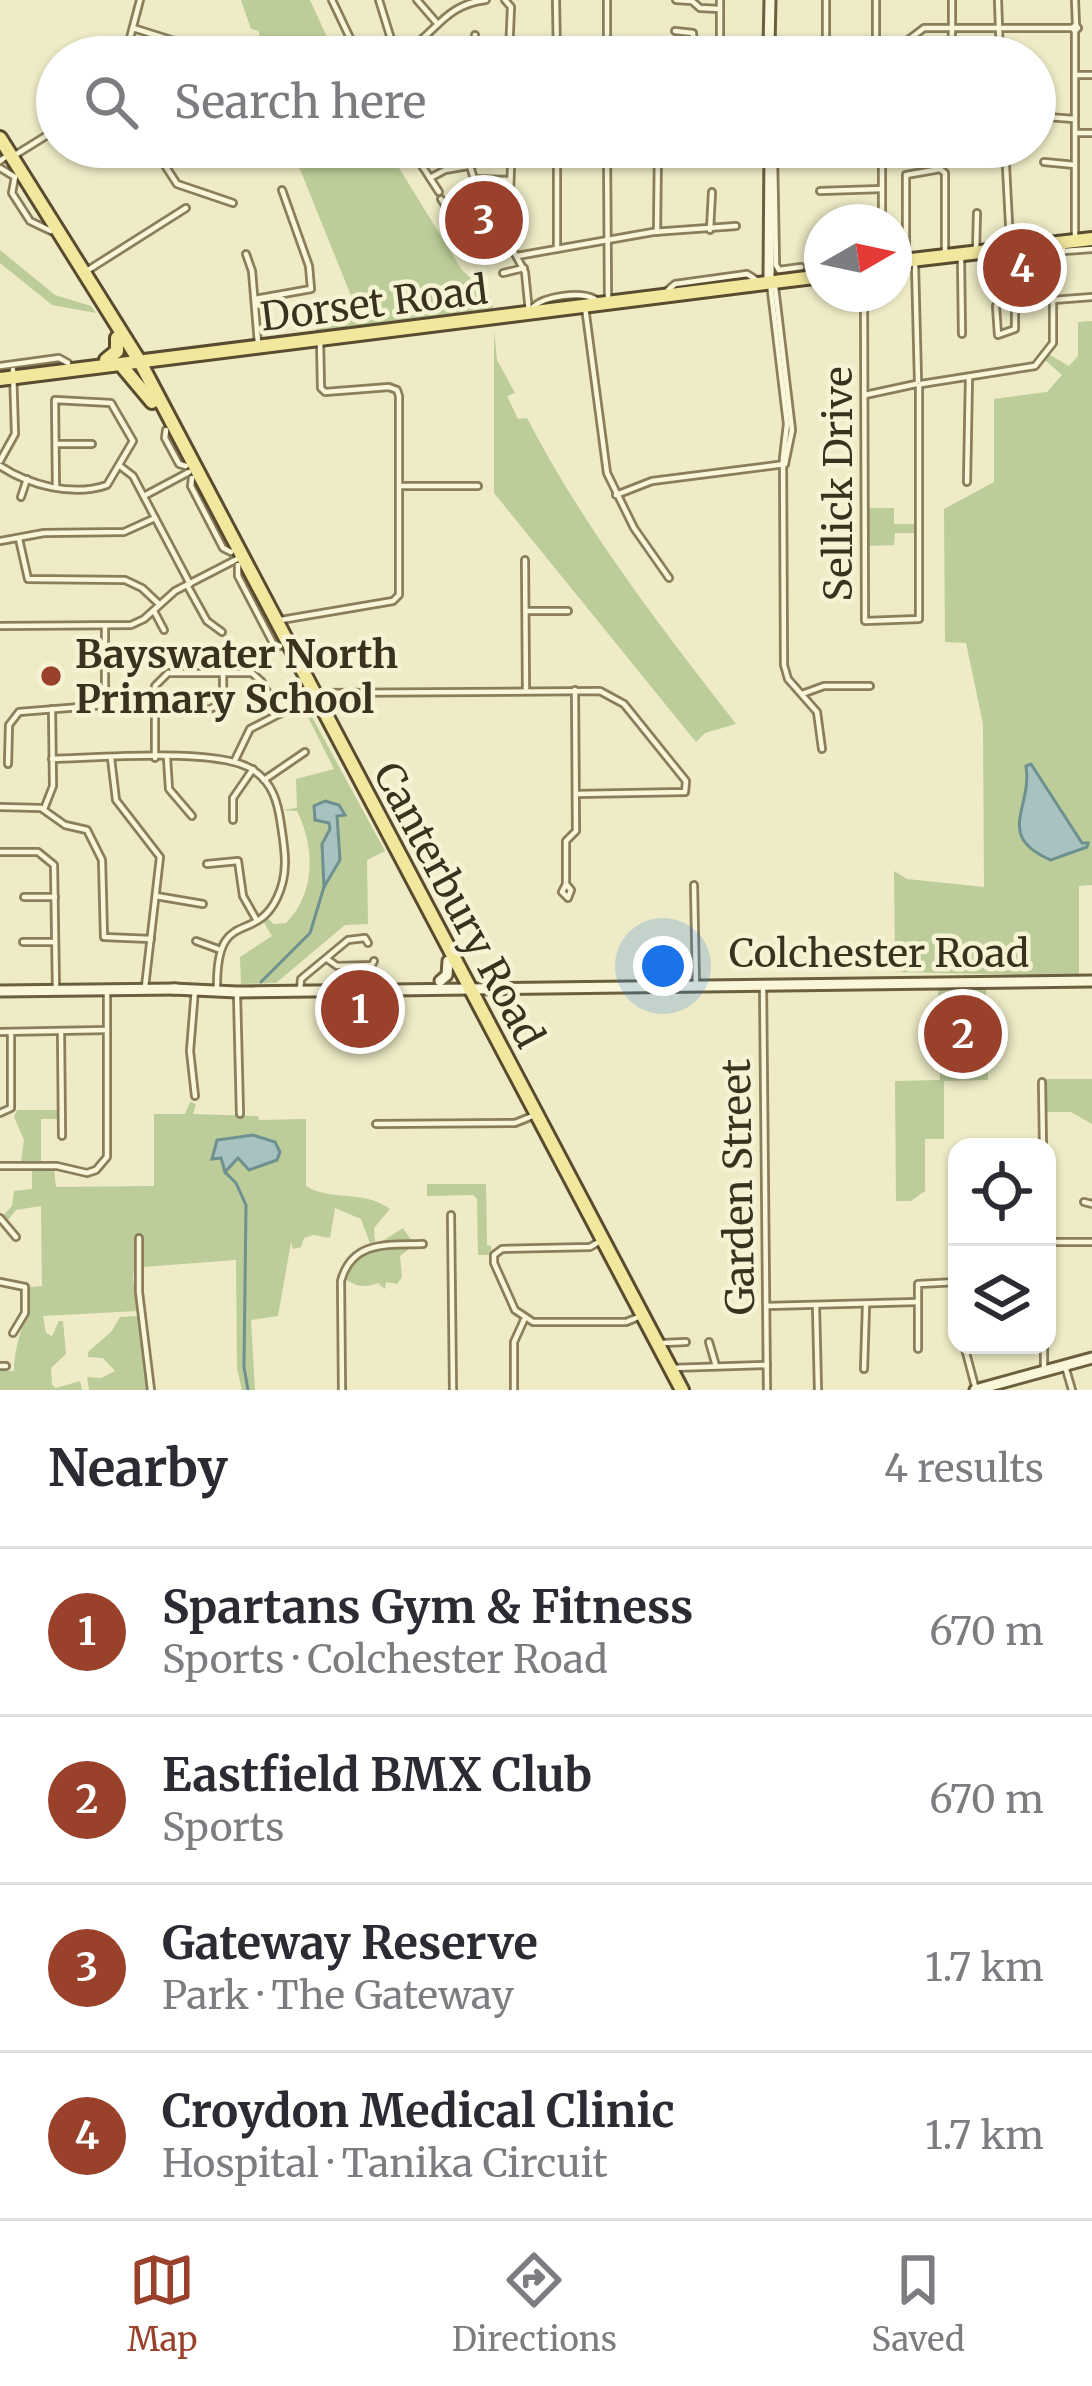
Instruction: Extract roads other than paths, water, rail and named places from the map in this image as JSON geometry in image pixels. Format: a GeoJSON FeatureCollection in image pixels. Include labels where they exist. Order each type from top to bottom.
{"type":"FeatureCollection","features":[{"type":"Feature","properties":{"kind":"main road"},"geometry":{"type":"LineString","coordinates":[[770,0],[771,36]]}},
{"type":"Feature","properties":{"kind":"main road"},"geometry":{"type":"LineString","coordinates":[[0,138],[3,160],[85,272],[120,336],[140,350],[138,360]]}},
{"type":"Feature","properties":{"kind":"main road"},"geometry":{"type":"LineString","coordinates":[[3,160],[138,360]]}},
{"type":"Feature","properties":{"kind":"main road"},"geometry":{"type":"LineString","coordinates":[[770,168],[770,273]]}},
{"type":"Feature","properties":{"kind":"main road"},"geometry":{"type":"LineString","coordinates":[[912,262],[1076,243]]}},
{"type":"Feature","properties":{"kind":"main road"},"geometry":{"type":"LineString","coordinates":[[945,258],[1092,244]]}},
{"type":"Feature","properties":{"kind":"main road","name":"Dorset Road"},"geometry":{"type":"LineString","coordinates":[[4,375],[530,309],[593,306],[770,273],[804,273]]}},
{"type":"Feature","properties":{"kind":"main road"},"geometry":{"type":"LineString","coordinates":[[106,360],[117,351],[120,336]]}},
{"type":"Feature","properties":{"kind":"main road","name":"Dorset Road"},"geometry":{"type":"LineString","coordinates":[[4,375],[68,363],[138,360]]}},
{"type":"Feature","properties":{"kind":"main road","name":"Canterbury Road"},"geometry":{"type":"LineString","coordinates":[[138,360],[187,470]]}},
{"type":"Feature","properties":{"kind":"main road","name":"Canterbury Road"},"geometry":{"type":"LineString","coordinates":[[138,360],[166,430],[311,697]]}},
{"type":"Feature","properties":{"kind":"main road","name":"Canterbury Road"},"geometry":{"type":"LineString","coordinates":[[233,557],[275,623],[452,962],[470,983],[530,1117],[667,1370]]}},
{"type":"Feature","properties":{"kind":"main road"},"geometry":{"type":"LineString","coordinates":[[440,981],[452,962]]}},
{"type":"Feature","properties":{"kind":"main road","name":"Colchester Road"},"geometry":{"type":"LineString","coordinates":[[300,988],[440,981],[523,985],[1092,981]]}},
{"type":"Feature","properties":{"kind":"main road","name":"Canterbury Road"},"geometry":{"type":"LineString","coordinates":[[470,983],[678,1390]]}},
{"type":"Feature","properties":{"kind":"main road","name":"Colchester Road"},"geometry":{"type":"LineString","coordinates":[[0,991],[470,983]]}},
{"type":"Feature","properties":{"kind":"main road"},"geometry":{"type":"LineString","coordinates":[[975,1390],[1092,1358]]}},
{"type":"Feature","properties":{"kind":"street"},"geometry":{"type":"LineString","coordinates":[[131,36],[140,0]]}},
{"type":"Feature","properties":{"kind":"street"},"geometry":{"type":"LineString","coordinates":[[332,0],[349,36]]}},
{"type":"Feature","properties":{"kind":"street"},"geometry":{"type":"LineString","coordinates":[[379,0],[390,36]]}},
{"type":"Feature","properties":{"kind":"street"},"geometry":{"type":"LineString","coordinates":[[417,0],[436,22]]}},
{"type":"Feature","properties":{"kind":"street"},"geometry":{"type":"LineString","coordinates":[[425,36],[457,7],[485,0]]}},
{"type":"Feature","properties":{"kind":"street"},"geometry":{"type":"LineString","coordinates":[[507,0],[508,36]]}},
{"type":"Feature","properties":{"kind":"street"},"geometry":{"type":"LineString","coordinates":[[556,0],[556,36]]}},
{"type":"Feature","properties":{"kind":"street"},"geometry":{"type":"LineString","coordinates":[[607,0],[607,36]]}},
{"type":"Feature","properties":{"kind":"street"},"geometry":{"type":"LineString","coordinates":[[676,0],[720,9]]}},
{"type":"Feature","properties":{"kind":"street"},"geometry":{"type":"LineString","coordinates":[[720,0],[720,36]]}},
{"type":"Feature","properties":{"kind":"street"},"geometry":{"type":"LineString","coordinates":[[826,0],[826,36]]}},
{"type":"Feature","properties":{"kind":"street"},"geometry":{"type":"LineString","coordinates":[[876,0],[876,36]]}},
{"type":"Feature","properties":{"kind":"street"},"geometry":{"type":"LineString","coordinates":[[952,0],[952,36]]}},
{"type":"Feature","properties":{"kind":"street"},"geometry":{"type":"LineString","coordinates":[[998,0],[999,36]]}},
{"type":"Feature","properties":{"kind":"street"},"geometry":{"type":"LineString","coordinates":[[1076,0],[1076,243]]}},
{"type":"Feature","properties":{"kind":"street"},"geometry":{"type":"LineString","coordinates":[[133,28],[158,36]]}},
{"type":"Feature","properties":{"kind":"street"},"geometry":{"type":"LineString","coordinates":[[919,36],[924,28],[1092,28]]}},
{"type":"Feature","properties":{"kind":"street"},"geometry":{"type":"LineString","coordinates":[[675,31],[693,36]]}},
{"type":"Feature","properties":{"kind":"street"},"geometry":{"type":"LineString","coordinates":[[1075,75],[1092,75]]}},
{"type":"Feature","properties":{"kind":"street"},"geometry":{"type":"LineString","coordinates":[[1056,118],[1074,119]]}},
{"type":"Feature","properties":{"kind":"street"},"geometry":{"type":"LineString","coordinates":[[1075,133],[1092,133]]}},
{"type":"Feature","properties":{"kind":"street"},"geometry":{"type":"LineString","coordinates":[[3,160],[36,141]]}},
{"type":"Feature","properties":{"kind":"street"},"geometry":{"type":"LineString","coordinates":[[1056,163],[1075,164]]}},
{"type":"Feature","properties":{"kind":"street"},"geometry":{"type":"LineString","coordinates":[[167,168],[177,184],[233,203]]}},
{"type":"Feature","properties":{"kind":"street"},"geometry":{"type":"LineString","coordinates":[[424,168],[460,225],[521,256],[530,309]]}},
{"type":"Feature","properties":{"kind":"street"},"geometry":{"type":"LineString","coordinates":[[430,178],[456,168]]}},
{"type":"Feature","properties":{"kind":"street"},"geometry":{"type":"LineString","coordinates":[[455,218],[471,201],[474,168]]}},
{"type":"Feature","properties":{"kind":"street"},"geometry":{"type":"LineString","coordinates":[[510,192],[511,168]]}},
{"type":"Feature","properties":{"kind":"street"},"geometry":{"type":"LineString","coordinates":[[556,168],[556,249]]}},
{"type":"Feature","properties":{"kind":"street"},"geometry":{"type":"LineString","coordinates":[[607,168],[607,243],[593,306],[592,366],[604,459],[616,495],[669,578]]}},
{"type":"Feature","properties":{"kind":"street"},"geometry":{"type":"LineString","coordinates":[[657,232],[658,168]]}},
{"type":"Feature","properties":{"kind":"street"},"geometry":{"type":"LineString","coordinates":[[882,168],[882,204]]}},
{"type":"Feature","properties":{"kind":"street"},"geometry":{"type":"LineString","coordinates":[[1006,168],[1009,292],[1015,300],[1015,329],[998,335],[996,306],[1009,292]]}},
{"type":"Feature","properties":{"kind":"street"},"geometry":{"type":"LineString","coordinates":[[905,204],[909,172],[940,169],[945,177],[945,258]]}},
{"type":"Feature","properties":{"kind":"street"},"geometry":{"type":"LineString","coordinates":[[476,179],[510,180]]}},
{"type":"Feature","properties":{"kind":"street"},"geometry":{"type":"LineString","coordinates":[[820,191],[882,189]]}},
{"type":"Feature","properties":{"kind":"street"},"geometry":{"type":"LineString","coordinates":[[255,299],[311,289],[309,266],[282,190]]}},
{"type":"Feature","properties":{"kind":"street"},"geometry":{"type":"LineString","coordinates":[[710,230],[712,192]]}},
{"type":"Feature","properties":{"kind":"street"},"geometry":{"type":"LineString","coordinates":[[503,243],[514,207]]}},
{"type":"Feature","properties":{"kind":"street"},"geometry":{"type":"LineString","coordinates":[[85,272],[186,208]]}},
{"type":"Feature","properties":{"kind":"street"},"geometry":{"type":"LineString","coordinates":[[976,213],[976,251]]}},
{"type":"Feature","properties":{"kind":"street"},"geometry":{"type":"LineString","coordinates":[[521,256],[657,232],[736,226]]}},
{"type":"Feature","properties":{"kind":"street"},"geometry":{"type":"LineString","coordinates":[[471,231],[477,253]]}},
{"type":"Feature","properties":{"kind":"street"},"geometry":{"type":"LineString","coordinates":[[865,395],[1034,368],[1053,345],[1056,247],[1064,251],[1092,244]]}},
{"type":"Feature","properties":{"kind":"street"},"geometry":{"type":"LineString","coordinates":[[246,254],[258,345]]}},
{"type":"Feature","properties":{"kind":"street"},"geometry":{"type":"LineString","coordinates":[[961,259],[962,334]]}},
{"type":"Feature","properties":{"kind":"street"},"geometry":{"type":"LineString","coordinates":[[502,273],[524,268]]}},
{"type":"Feature","properties":{"kind":"street"},"geometry":{"type":"LineString","coordinates":[[770,273],[777,268],[801,268]]}},
{"type":"Feature","properties":{"kind":"street"},"geometry":{"type":"LineString","coordinates":[[770,273],[787,428],[784,665],[788,679],[817,712],[822,749]]}},
{"type":"Feature","properties":{"kind":"street"},"geometry":{"type":"LineString","coordinates":[[770,273],[779,348]]}},
{"type":"Feature","properties":{"kind":"street"},"geometry":{"type":"LineString","coordinates":[[1053,300],[1092,297]]}},
{"type":"Feature","properties":{"kind":"street","name":"Sellick Drive"},"geometry":{"type":"LineString","coordinates":[[865,312],[865,621],[920,619],[918,384]]}},
{"type":"Feature","properties":{"kind":"street"},"geometry":{"type":"LineString","coordinates":[[908,312],[918,384]]}},
{"type":"Feature","properties":{"kind":"street"},"geometry":{"type":"LineString","coordinates":[[275,623],[397,599],[397,390],[325,392],[321,388],[320,337]]}},
{"type":"Feature","properties":{"kind":"street"},"geometry":{"type":"LineString","coordinates":[[4,375],[15,434],[0,463],[27,479],[56,488],[100,488],[111,482],[133,436],[114,406],[98,399],[55,400],[56,488]]}},
{"type":"Feature","properties":{"kind":"street"},"geometry":{"type":"LineString","coordinates":[[967,482],[969,377]]}},
{"type":"Feature","properties":{"kind":"street"},"geometry":{"type":"LineString","coordinates":[[56,444],[92,444]]}},
{"type":"Feature","properties":{"kind":"street"},"geometry":{"type":"LineString","coordinates":[[616,495],[652,481],[785,464]]}},
{"type":"Feature","properties":{"kind":"street"},"geometry":{"type":"LineString","coordinates":[[121,466],[133,476],[206,621],[222,632]]}},
{"type":"Feature","properties":{"kind":"street"},"geometry":{"type":"LineString","coordinates":[[143,496],[187,470]]}},
{"type":"Feature","properties":{"kind":"street"},"geometry":{"type":"LineString","coordinates":[[21,497],[27,479]]}},
{"type":"Feature","properties":{"kind":"street"},"geometry":{"type":"LineString","coordinates":[[399,486],[478,486]]}},
{"type":"Feature","properties":{"kind":"street"},"geometry":{"type":"LineString","coordinates":[[0,542],[44,533],[127,532],[155,518]]}},
{"type":"Feature","properties":{"kind":"street"},"geometry":{"type":"LineString","coordinates":[[19,538],[28,579],[124,580],[139,586],[157,608],[164,630]]}},
{"type":"Feature","properties":{"kind":"street"},"geometry":{"type":"LineString","coordinates":[[0,626],[134,624],[233,557]]}},
{"type":"Feature","properties":{"kind":"street"},"geometry":{"type":"LineString","coordinates":[[525,560],[526,690]]}},
{"type":"Feature","properties":{"kind":"street"},"geometry":{"type":"LineString","coordinates":[[526,611],[568,610]]}},
{"type":"Feature","properties":{"kind":"street"},"geometry":{"type":"LineString","coordinates":[[8,764],[13,717],[27,709],[107,709],[105,626]]}},
{"type":"Feature","properties":{"kind":"street"},"geometry":{"type":"LineString","coordinates":[[199,712],[215,710],[221,703],[223,672]]}},
{"type":"Feature","properties":{"kind":"street"},"geometry":{"type":"LineString","coordinates":[[155,758],[157,681],[168,673],[255,674],[279,714]]}},
{"type":"Feature","properties":{"kind":"street"},"geometry":{"type":"LineString","coordinates":[[802,694],[824,686],[870,686]]}},
{"type":"Feature","properties":{"kind":"street"},"geometry":{"type":"LineString","coordinates":[[566,884],[566,841],[576,831],[575,690]]}},
{"type":"Feature","properties":{"kind":"street"},"geometry":{"type":"LineString","coordinates":[[235,760],[250,729],[325,692],[600,691],[624,704],[686,781],[685,792],[576,794]]}},
{"type":"Feature","properties":{"kind":"street"},"geometry":{"type":"LineString","coordinates":[[44,809],[52,786],[52,709]]}},
{"type":"Feature","properties":{"kind":"street"},"geometry":{"type":"LineString","coordinates":[[264,780],[305,752]]}},
{"type":"Feature","properties":{"kind":"street"},"geometry":{"type":"LineString","coordinates":[[111,758],[113,795],[160,857],[145,989]]}},
{"type":"Feature","properties":{"kind":"street"},"geometry":{"type":"LineString","coordinates":[[167,758],[170,789],[192,816]]}},
{"type":"Feature","properties":{"kind":"street"},"geometry":{"type":"LineString","coordinates":[[52,759],[235,760],[264,780],[278,803],[286,865],[274,903],[218,949],[217,989]]}},
{"type":"Feature","properties":{"kind":"street"},"geometry":{"type":"LineString","coordinates":[[233,820],[233,798],[253,769]]}},
{"type":"Feature","properties":{"kind":"street"},"geometry":{"type":"LineString","coordinates":[[0,807],[44,809],[62,824],[85,828],[100,853],[105,939],[151,939]]}},
{"type":"Feature","properties":{"kind":"street"},"geometry":{"type":"LineString","coordinates":[[0,852],[38,852],[50,858],[55,869],[56,990]]}},
{"type":"Feature","properties":{"kind":"street"},"geometry":{"type":"LineString","coordinates":[[207,864],[238,861],[243,896],[256,919]]}},
{"type":"Feature","properties":{"kind":"street"},"geometry":{"type":"LineString","coordinates":[[694,886],[696,984]]}},
{"type":"Feature","properties":{"kind":"street"},"geometry":{"type":"LineString","coordinates":[[156,896],[203,904]]}},
{"type":"Feature","properties":{"kind":"street"},"geometry":{"type":"LineString","coordinates":[[24,897],[55,897]]}},
{"type":"Feature","properties":{"kind":"street"},"geometry":{"type":"LineString","coordinates":[[300,988],[300,980],[350,940],[365,938],[368,943]]}},
{"type":"Feature","properties":{"kind":"street"},"geometry":{"type":"LineString","coordinates":[[196,941],[218,949]]}},
{"type":"Feature","properties":{"kind":"street"},"geometry":{"type":"LineString","coordinates":[[23,942],[56,942]]}},
{"type":"Feature","properties":{"kind":"street"},"geometry":{"type":"LineString","coordinates":[[327,959],[337,966],[374,962]]}},
{"type":"Feature","properties":{"kind":"street","name":"Garden Street"},"geometry":{"type":"LineString","coordinates":[[764,984],[767,1390]]}},
{"type":"Feature","properties":{"kind":"street"},"geometry":{"type":"LineString","coordinates":[[0,1166],[57,1166],[87,1173],[104,1163],[109,1150],[107,990]]}},
{"type":"Feature","properties":{"kind":"street"},"geometry":{"type":"LineString","coordinates":[[194,1096],[190,1051],[196,990]]}},
{"type":"Feature","properties":{"kind":"street"},"geometry":{"type":"LineString","coordinates":[[236,1112],[237,990]]}},
{"type":"Feature","properties":{"kind":"street"},"geometry":{"type":"LineString","coordinates":[[0,1032],[107,1030]]}},
{"type":"Feature","properties":{"kind":"street"},"geometry":{"type":"LineString","coordinates":[[0,1113],[11,1108],[10,1031]]}},
{"type":"Feature","properties":{"kind":"street"},"geometry":{"type":"LineString","coordinates":[[61,1031],[63,1136]]}},
{"type":"Feature","properties":{"kind":"street"},"geometry":{"type":"LineString","coordinates":[[1042,1082],[1043,1138]]}},
{"type":"Feature","properties":{"kind":"street"},"geometry":{"type":"LineString","coordinates":[[376,1124],[515,1123],[530,1117]]}},
{"type":"Feature","properties":{"kind":"street"},"geometry":{"type":"LineString","coordinates":[[1084,1202],[1092,1204]]}},
{"type":"Feature","properties":{"kind":"street"},"geometry":{"type":"LineString","coordinates":[[451,1215],[453,1390]]}},
{"type":"Feature","properties":{"kind":"street"},"geometry":{"type":"LineString","coordinates":[[0,1218],[16,1237]]}},
{"type":"Feature","properties":{"kind":"street"},"geometry":{"type":"LineString","coordinates":[[140,1238],[138,1283],[151,1390]]}},
{"type":"Feature","properties":{"kind":"street"},"geometry":{"type":"LineString","coordinates":[[1056,1242],[1092,1242]]}},
{"type":"Feature","properties":{"kind":"street"},"geometry":{"type":"LineString","coordinates":[[342,1390],[341,1281],[346,1266],[370,1247],[423,1244]]}},
{"type":"Feature","properties":{"kind":"street"},"geometry":{"type":"LineString","coordinates":[[597,1244],[497,1251],[494,1263],[515,1310],[533,1322],[626,1322],[639,1317]]}},
{"type":"Feature","properties":{"kind":"street"},"geometry":{"type":"LineString","coordinates":[[0,1282],[23,1285],[26,1313],[13,1333]]}},
{"type":"Feature","properties":{"kind":"street"},"geometry":{"type":"LineString","coordinates":[[918,1349],[920,1283],[948,1282]]}},
{"type":"Feature","properties":{"kind":"street"},"geometry":{"type":"LineString","coordinates":[[766,1306],[917,1302]]}},
{"type":"Feature","properties":{"kind":"street"},"geometry":{"type":"LineString","coordinates":[[816,1306],[818,1390]]}},
{"type":"Feature","properties":{"kind":"street"},"geometry":{"type":"LineString","coordinates":[[864,1369],[866,1306]]}},
{"type":"Feature","properties":{"kind":"street"},"geometry":{"type":"LineString","coordinates":[[514,1390],[514,1342],[526,1318]]}},
{"type":"Feature","properties":{"kind":"street"},"geometry":{"type":"LineString","coordinates":[[658,1346],[686,1342]]}},
{"type":"Feature","properties":{"kind":"street"},"geometry":{"type":"LineString","coordinates":[[710,1342],[716,1366]]}},
{"type":"Feature","properties":{"kind":"street"},"geometry":{"type":"LineString","coordinates":[[966,1354],[975,1390]]}},
{"type":"Feature","properties":{"kind":"street"},"geometry":{"type":"LineString","coordinates":[[1044,1354],[1045,1371]]}},
{"type":"Feature","properties":{"kind":"street"},"geometry":{"type":"LineString","coordinates":[[667,1370],[767,1365]]}},
{"type":"Feature","properties":{"kind":"street"},"geometry":{"type":"LineString","coordinates":[[1065,1366],[1072,1390]]}},
{"type":"Feature","properties":{"kind":"water"},"geometry":{"type":"Polygon","coordinates":[[[1031,764],[1087,847],[1051,860],[1024,841],[1020,819],[1026,766],[1031,764]]]}},
{"type":"Feature","properties":{"kind":"water"},"geometry":{"type":"Polygon","coordinates":[[[325,801],[339,805],[345,815],[337,816],[340,860],[324,887],[322,844],[330,829],[329,823],[315,820],[314,806],[325,801]]]}},
{"type":"Feature","properties":{"kind":"water"},"geometry":{"type":"Polygon","coordinates":[[[253,1135],[275,1142],[280,1152],[277,1160],[249,1170],[238,1158],[225,1172],[221,1158],[212,1159],[217,1140],[253,1135]]]}},
{"type":"Feature","properties":{"kind":"waterway"},"geometry":{"type":"LineString","coordinates":[[261,982],[310,933],[324,887]]}},
{"type":"Feature","properties":{"kind":"waterway"},"geometry":{"type":"LineString","coordinates":[[225,1172],[246,1205],[244,1367],[248,1390]]}},
{"type":"Feature","properties":{"kind":"place","name":"Gateway Reserve"},"geometry":{"type":"Point","coordinates":[484,220]}},
{"type":"Feature","properties":{"kind":"place","name":"Croydon Medical Clinic"},"geometry":{"type":"Point","coordinates":[1022,268]}},
{"type":"Feature","properties":{"kind":"place","name":"Bayswater North Primary School"},"geometry":{"type":"Point","coordinates":[51,676]}},
{"type":"Feature","properties":{"kind":"place","name":"Spartans Gym & Fitness"},"geometry":{"type":"Point","coordinates":[360,1009]}},
{"type":"Feature","properties":{"kind":"place","name":"Eastfield BMX Club"},"geometry":{"type":"Point","coordinates":[963,1034]}}]}
